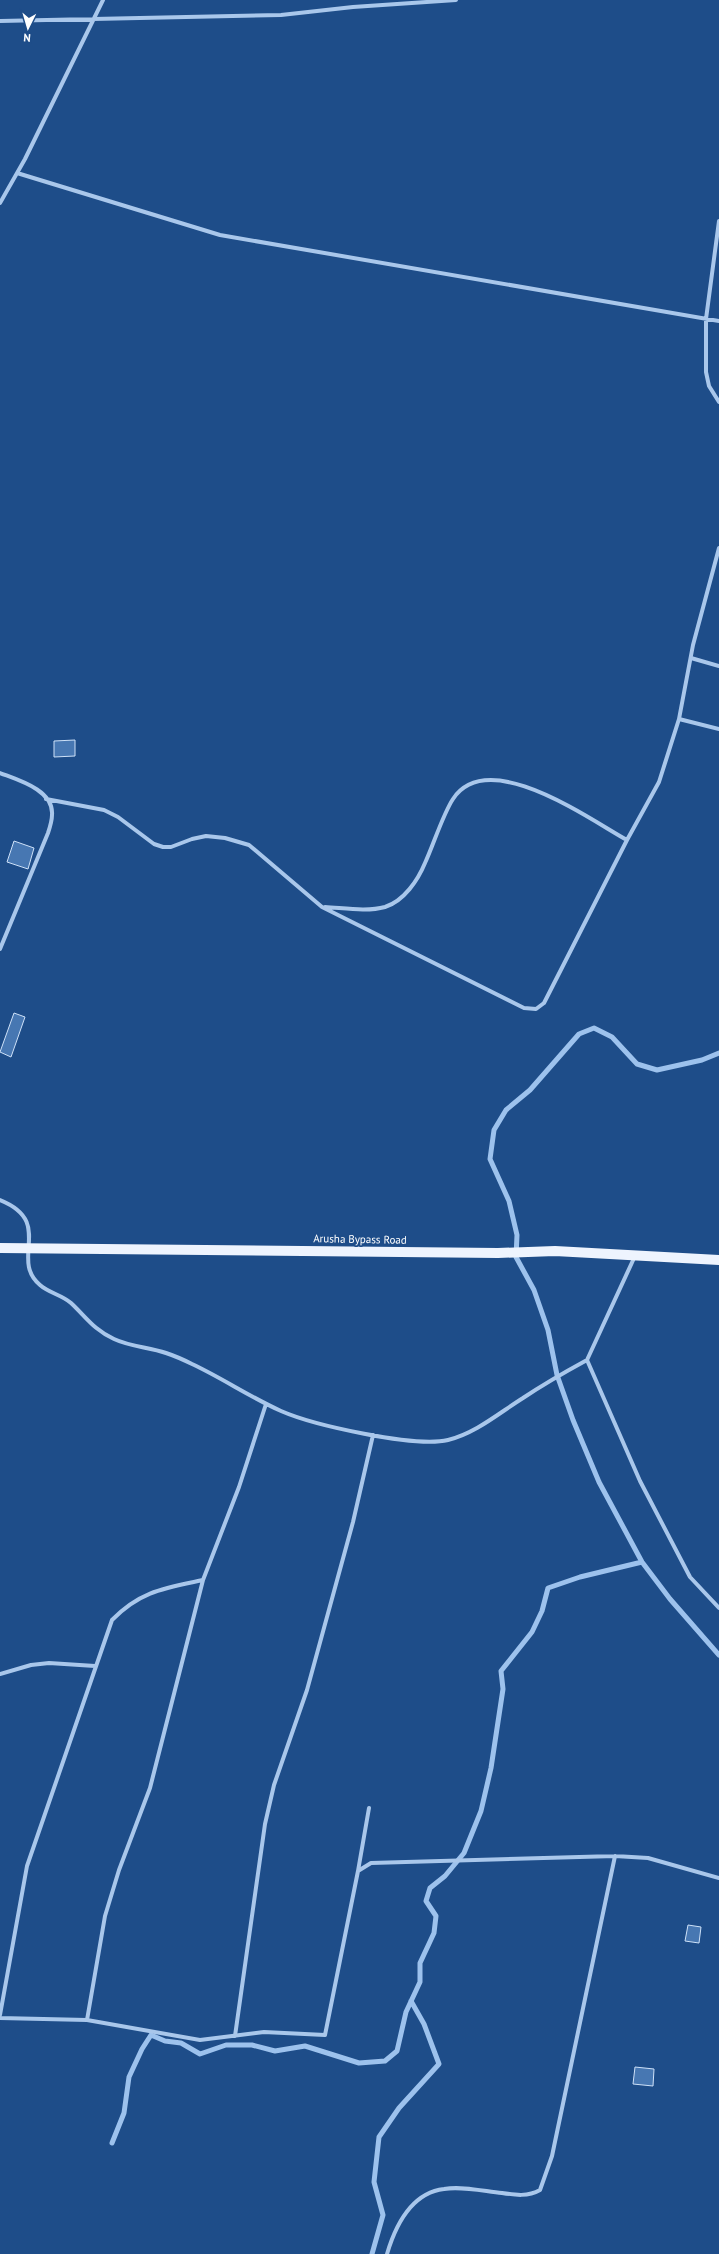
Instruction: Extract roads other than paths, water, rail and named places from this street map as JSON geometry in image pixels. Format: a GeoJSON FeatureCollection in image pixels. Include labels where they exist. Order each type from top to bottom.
{"type":"FeatureCollection","features":[{"type":"Feature","properties":{"kind":"main road","name":"Arusha Bypass Road"},"geometry":{"type":"LineString","coordinates":[[0,1248],[498,1253],[555,1251],[719,1260]]}},
{"type":"Feature","properties":{"kind":"street"},"geometry":{"type":"LineString","coordinates":[[0,203],[17,173],[102,0]]}},
{"type":"Feature","properties":{"kind":"street"},"geometry":{"type":"LineString","coordinates":[[0,21],[281,15],[353,7],[456,0]]}},
{"type":"Feature","properties":{"kind":"street"},"geometry":{"type":"LineString","coordinates":[[17,173],[220,235],[719,321]]}},
{"type":"Feature","properties":{"kind":"street"},"geometry":{"type":"LineString","coordinates":[[719,221],[706,319],[706,372],[709,386],[719,402]]}},
{"type":"Feature","properties":{"kind":"street"},"geometry":{"type":"LineString","coordinates":[[46,798],[104,810],[118,817],[154,844],[163,847],[171,847],[192,839],[206,836],[225,838],[249,845],[322,907],[524,1008],[536,1009],[544,1003],[627,840],[659,782],[679,718],[690,658],[719,548]]}},
{"type":"Feature","properties":{"kind":"street"},"geometry":{"type":"LineString","coordinates":[[690,658],[719,666]]}},
{"type":"Feature","properties":{"kind":"street"},"geometry":{"type":"LineString","coordinates":[[679,718],[719,729]]}},
{"type":"Feature","properties":{"kind":"street"},"geometry":{"type":"LineString","coordinates":[[0,773],[29,785],[42,793],[50,803],[53,814],[48,833],[0,949]]}},
{"type":"Feature","properties":{"kind":"street"},"geometry":{"type":"LineString","coordinates":[[322,907],[374,909],[395,902],[407,892],[422,870],[453,799],[468,785],[482,781],[492,780],[514,783],[544,794],[627,840]]}},
{"type":"Feature","properties":{"kind":"street"},"geometry":{"type":"LineString","coordinates":[[0,1200],[14,1206],[28,1221],[30,1271],[35,1281],[42,1287],[70,1303],[100,1332],[115,1340],[165,1353],[193,1365],[266,1404],[302,1418],[373,1435],[420,1442],[447,1440],[469,1434],[546,1383],[587,1360],[635,1255]]}},
{"type":"Feature","properties":{"kind":"street"},"geometry":{"type":"LineString","coordinates":[[587,1360],[640,1481],[690,1577],[719,1608]]}},
{"type":"Feature","properties":{"kind":"street"},"geometry":{"type":"LineString","coordinates":[[87,2020],[105,1916],[119,1870],[150,1788],[203,1580],[239,1487],[266,1404]]}},
{"type":"Feature","properties":{"kind":"street"},"geometry":{"type":"LineString","coordinates":[[235,2036],[265,1824],[274,1785],[311,1675],[353,1522],[373,1435]]}},
{"type":"Feature","properties":{"kind":"street"},"geometry":{"type":"LineString","coordinates":[[203,1580],[173,1586],[142,1596],[125,1607],[112,1620],[27,1866],[0,2017],[87,2020],[200,2040],[264,2032],[325,2035],[358,1872],[369,1808]]}},
{"type":"Feature","properties":{"kind":"street"},"geometry":{"type":"LineString","coordinates":[[0,1674],[32,1665],[49,1663],[95,1666]]}},
{"type":"Feature","properties":{"kind":"street"},"geometry":{"type":"LineString","coordinates":[[358,1872],[372,1864],[435,1860],[615,1856],[648,1858],[719,1878]]}},
{"type":"Feature","properties":{"kind":"street"},"geometry":{"type":"LineString","coordinates":[[386,2254],[394,2232],[412,2205],[430,2192],[444,2188],[520,2195],[534,2194],[540,2190],[552,2156],[615,1856]]}},
{"type":"Feature","properties":{"kind":"waterway"},"geometry":{"type":"LineString","coordinates":[[719,1053],[702,1060],[657,1070],[637,1064],[612,1037],[594,1028],[579,1034],[530,1090],[506,1110],[494,1130],[490,1159],[509,1201],[517,1235],[516,1257],[534,1290],[548,1330],[557,1375],[573,1420],[599,1482],[642,1562],[670,1599],[719,1655]]}},
{"type":"Feature","properties":{"kind":"waterway"},"geometry":{"type":"LineString","coordinates":[[112,2143],[124,2113],[129,2077],[142,2049],[151,2035],[165,2041],[181,2043],[200,2054],[226,2045],[252,2045],[275,2051],[305,2046],[359,2063],[385,2061],[397,2051],[406,2012],[420,1982],[420,1963],[434,1933],[436,1916],[426,1901],[430,1888],[445,1876],[464,1853],[481,1811],[491,1768],[503,1689],[501,1671],[532,1632],[542,1611],[548,1588],[580,1577],[642,1562]]}},
{"type":"Feature","properties":{"kind":"waterway"},"geometry":{"type":"LineString","coordinates":[[372,2254],[383,2215],[374,2182],[379,2137],[399,2108],[439,2064],[424,2024],[411,2001]]}}]}
